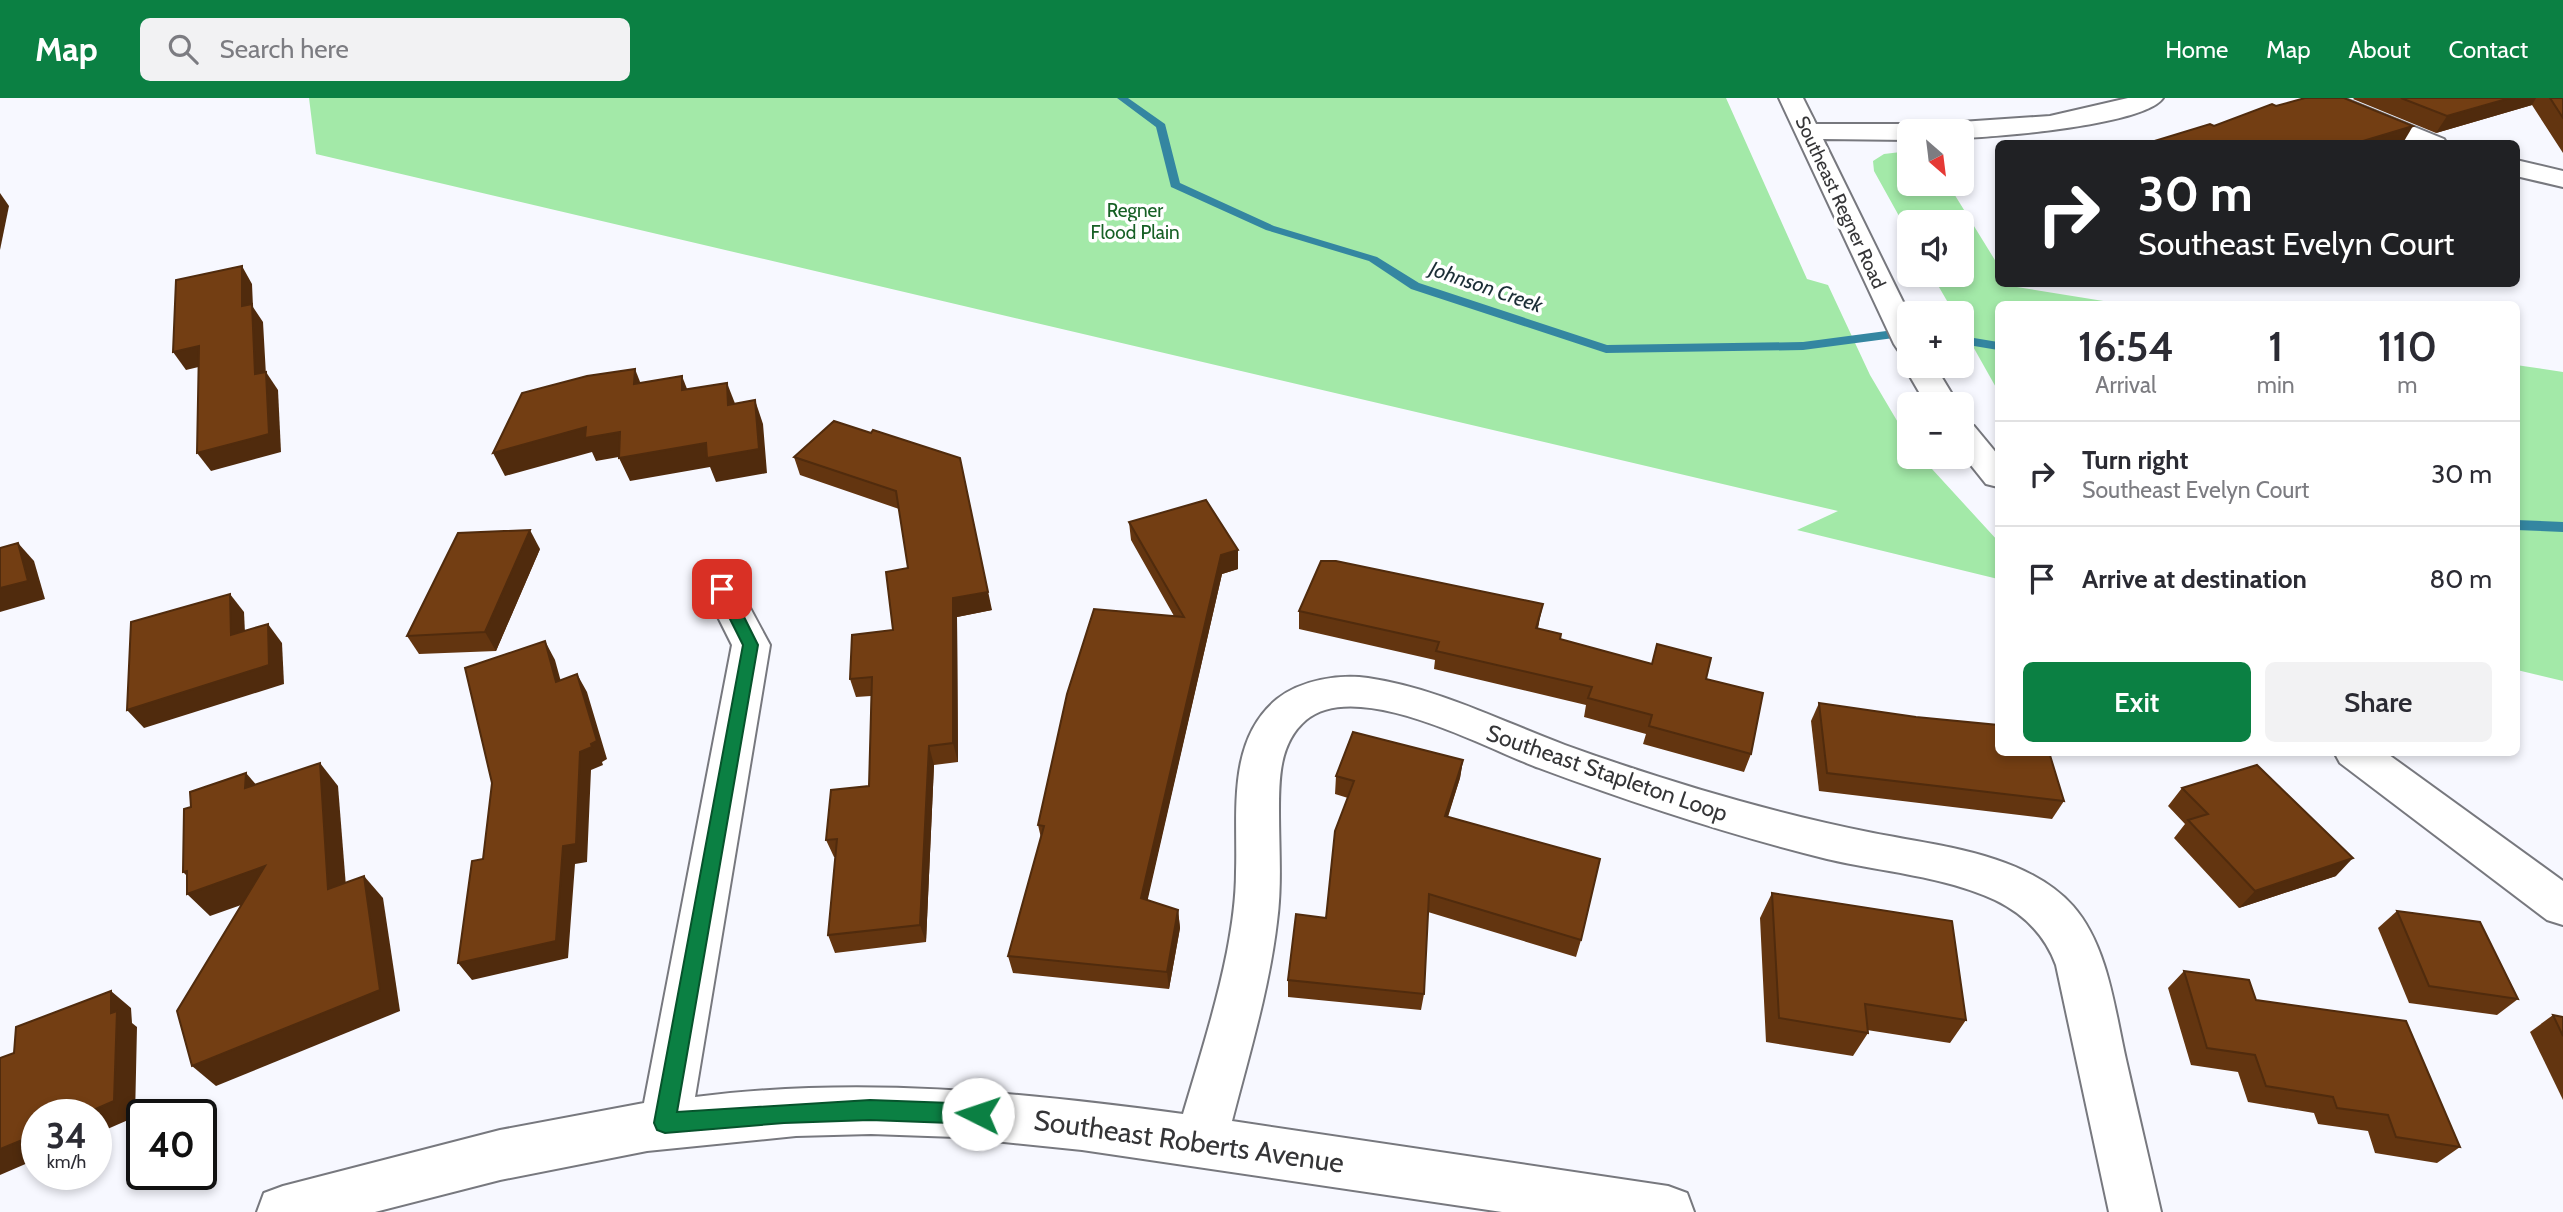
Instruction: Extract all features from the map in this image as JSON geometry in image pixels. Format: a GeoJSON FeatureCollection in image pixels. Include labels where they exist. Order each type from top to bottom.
{"type":"FeatureCollection","features":[{"type":"Feature","properties":{"kind":"street","name":"Southeast Regner Road"},"geometry":{"type":"LineString","coordinates":[[1791,98],[1897,320]]}},
{"type":"Feature","properties":{"kind":"street"},"geometry":{"type":"LineString","coordinates":[[1974,130],[2075,119],[2151,98]]}},
{"type":"Feature","properties":{"kind":"street"},"geometry":{"type":"LineString","coordinates":[[2322,98],[2425,140]]}},
{"type":"Feature","properties":{"kind":"street"},"geometry":{"type":"LineString","coordinates":[[1808,131],[1897,132]]}},
{"type":"Feature","properties":{"kind":"street"},"geometry":{"type":"LineString","coordinates":[[2520,169],[2563,179]]}},
{"type":"Feature","properties":{"kind":"street"},"geometry":{"type":"LineString","coordinates":[[1974,447],[1995,472]]}},
{"type":"Feature","properties":{"kind":"street"},"geometry":{"type":"LineString","coordinates":[[665,1123],[751,645],[722,589]]}},
{"type":"Feature","properties":{"kind":"street","name":"Southeast Stapleton Loop"},"geometry":{"type":"LineString","coordinates":[[1201,1142],[1243,975],[1258,891],[1260,759],[1272,730],[1289,711],[1313,697],[1350,691],[1400,701],[1672,800],[1830,842],[1983,875],[2018,890],[2059,922],[2072,946],[2136,1212]]}},
{"type":"Feature","properties":{"kind":"street"},"geometry":{"type":"LineString","coordinates":[[2359,756],[2563,906]]}},
{"type":"Feature","properties":{"kind":"street","name":"Southeast Roberts Avenue"},"geometry":{"type":"LineString","coordinates":[[282,1212],[389,1181],[507,1152],[665,1123],[784,1113],[870,1110],[956,1112],[1069,1122],[1668,1212]]}},
{"type":"Feature","properties":{"kind":"green space","name":"Regner Flood Plain"},"geometry":{"type":"Polygon","coordinates":[[[309,98],[1726,98],[1807,279],[1828,285],[1870,375],[1897,421],[1897,469],[1932,469],[1995,538],[1995,578],[1797,530],[1838,511],[316,154],[309,98]]]}},
{"type":"Feature","properties":{"kind":"green space"},"geometry":{"type":"Polygon","coordinates":[[[1897,152],[1897,196],[1955,196],[1964,210],[1897,210],[1897,212],[1874,171],[1873,161],[1884,154],[1897,152]]]}},
{"type":"Feature","properties":{"kind":"green space"},"geometry":{"type":"Polygon","coordinates":[[[1974,226],[1995,260],[1995,287],[2017,287],[2103,301],[1995,301],[1995,386],[1974,348],[1974,301],[1947,301],[1939,287],[1974,287],[1974,226]]]}},
{"type":"Feature","properties":{"kind":"green space"},"geometry":{"type":"Polygon","coordinates":[[[2520,366],[2563,372],[2563,681],[2520,671],[2520,366]]]}},
{"type":"Feature","properties":{"kind":"building"},"geometry":{"type":"Polygon","coordinates":[[[2305,98],[2344,98],[2413,126],[2366,140],[2158,140],[2210,124],[2214,126],[2272,104],[2276,106],[2305,98]]]}},
{"type":"Feature","properties":{"kind":"building"},"geometry":{"type":"Polygon","coordinates":[[[2401,98],[2510,98],[2447,116],[2401,98]]]}},
{"type":"Feature","properties":{"kind":"building"},"geometry":{"type":"Polygon","coordinates":[[[2550,98],[2563,98],[2563,118],[2550,98]]]}},
{"type":"Feature","properties":{"kind":"building"},"geometry":{"type":"Polygon","coordinates":[[[242,266],[242,306],[252,304],[255,374],[266,372],[269,434],[197,453],[199,346],[173,352],[176,280],[242,266]]]}},
{"type":"Feature","properties":{"kind":"building"},"geometry":{"type":"Polygon","coordinates":[[[635,369],[634,384],[682,376],[682,390],[727,383],[728,405],[755,400],[759,449],[707,458],[706,443],[619,458],[620,432],[585,438],[586,427],[493,453],[522,393],[587,376],[635,369]]]}},
{"type":"Feature","properties":{"kind":"building"},"geometry":{"type":"Polygon","coordinates":[[[834,421],[871,433],[873,430],[960,458],[988,592],[953,598],[953,743],[929,746],[920,925],[828,935],[837,839],[826,840],[831,790],[869,786],[872,677],[850,679],[852,635],[893,630],[886,572],[908,568],[896,491],[794,457],[834,421]]]}},
{"type":"Feature","properties":{"kind":"building"},"geometry":{"type":"Polygon","coordinates":[[[1206,500],[1238,550],[1221,555],[1141,898],[1178,910],[1167,972],[1008,956],[1044,826],[1038,825],[1067,694],[1094,609],[1184,617],[1129,522],[1206,500]]]}},
{"type":"Feature","properties":{"kind":"building"},"geometry":{"type":"Polygon","coordinates":[[[530,530],[485,632],[407,636],[458,533],[530,530]]]}},
{"type":"Feature","properties":{"kind":"building"},"geometry":{"type":"Polygon","coordinates":[[[18,543],[28,581],[0,588],[0,548],[18,543]]]}},
{"type":"Feature","properties":{"kind":"building"},"geometry":{"type":"Polygon","coordinates":[[[1321,561],[1336,561],[1543,604],[1536,628],[1561,634],[1560,639],[1652,664],[1657,644],[1711,658],[1706,679],[1763,693],[1751,754],[1649,726],[1652,715],[1588,698],[1592,687],[1436,651],[1439,642],[1299,611],[1321,561]]]}},
{"type":"Feature","properties":{"kind":"building"},"geometry":{"type":"Polygon","coordinates":[[[230,594],[231,635],[268,624],[269,665],[127,710],[131,622],[230,594]]]}},
{"type":"Feature","properties":{"kind":"building"},"geometry":{"type":"Polygon","coordinates":[[[545,641],[556,682],[577,674],[597,741],[591,744],[592,747],[580,752],[576,844],[563,846],[556,941],[458,963],[472,861],[483,859],[492,783],[465,668],[545,641]]]}},
{"type":"Feature","properties":{"kind":"building"},"geometry":{"type":"Polygon","coordinates":[[[1819,703],[1995,725],[1995,756],[2050,756],[2064,801],[1827,773],[1819,703]]]}},
{"type":"Feature","properties":{"kind":"building"},"geometry":{"type":"Polygon","coordinates":[[[1353,732],[1463,760],[1445,816],[1600,859],[1581,940],[1429,894],[1424,994],[1288,980],[1296,914],[1326,918],[1335,831],[1354,781],[1336,776],[1353,732]]]}},
{"type":"Feature","properties":{"kind":"building"},"geometry":{"type":"Polygon","coordinates":[[[320,763],[328,889],[364,876],[380,990],[192,1066],[177,1011],[265,866],[187,894],[187,871],[183,872],[184,809],[191,807],[190,792],[246,773],[245,788],[320,763]]]}},
{"type":"Feature","properties":{"kind":"building"},"geometry":{"type":"Polygon","coordinates":[[[2257,765],[2353,858],[2255,891],[2188,820],[2208,814],[2182,788],[2257,765]]]}},
{"type":"Feature","properties":{"kind":"building"},"geometry":{"type":"Polygon","coordinates":[[[1772,893],[1952,921],[1966,1020],[1865,1004],[1868,1033],[1779,1018],[1772,893]]]}},
{"type":"Feature","properties":{"kind":"building"},"geometry":{"type":"Polygon","coordinates":[[[2397,911],[2480,922],[2518,999],[2429,986],[2397,911]]]}},
{"type":"Feature","properties":{"kind":"building"},"geometry":{"type":"Polygon","coordinates":[[[2184,971],[2249,980],[2256,1000],[2406,1021],[2460,1147],[2396,1137],[2388,1115],[2337,1108],[2333,1097],[2266,1086],[2255,1055],[2207,1048],[2184,971]]]}},
{"type":"Feature","properties":{"kind":"building"},"geometry":{"type":"Polygon","coordinates":[[[111,991],[111,1013],[117,1011],[114,1101],[21,1099],[21,1140],[0,1149],[0,1058],[14,1053],[16,1027],[111,991]]]}},
{"type":"Feature","properties":{"kind":"building"},"geometry":{"type":"Polygon","coordinates":[[[2553,1015],[2563,1017],[2563,1036],[2553,1015]]]}},
{"type":"Feature","properties":{"kind":"waterway","name":"Johnson Creek"},"geometry":{"type":"LineString","coordinates":[[1122,98],[1161,126],[1175,185],[1270,228],[1373,259],[1415,286],[1606,349],[1803,346],[1897,334]]}},
{"type":"Feature","properties":{"kind":"waterway","name":"Johnson Creek"},"geometry":{"type":"LineString","coordinates":[[1974,342],[1995,346]]}},
{"type":"Feature","properties":{"kind":"waterway","name":"Johnson Creek"},"geometry":{"type":"LineString","coordinates":[[2520,525],[2563,527]]}},
{"type":"Feature","properties":{"kind":"route"},"geometry":{"type":"LineString","coordinates":[[722,589],[751,645],[665,1123],[784,1113],[870,1110],[978,1114]]}}]}
